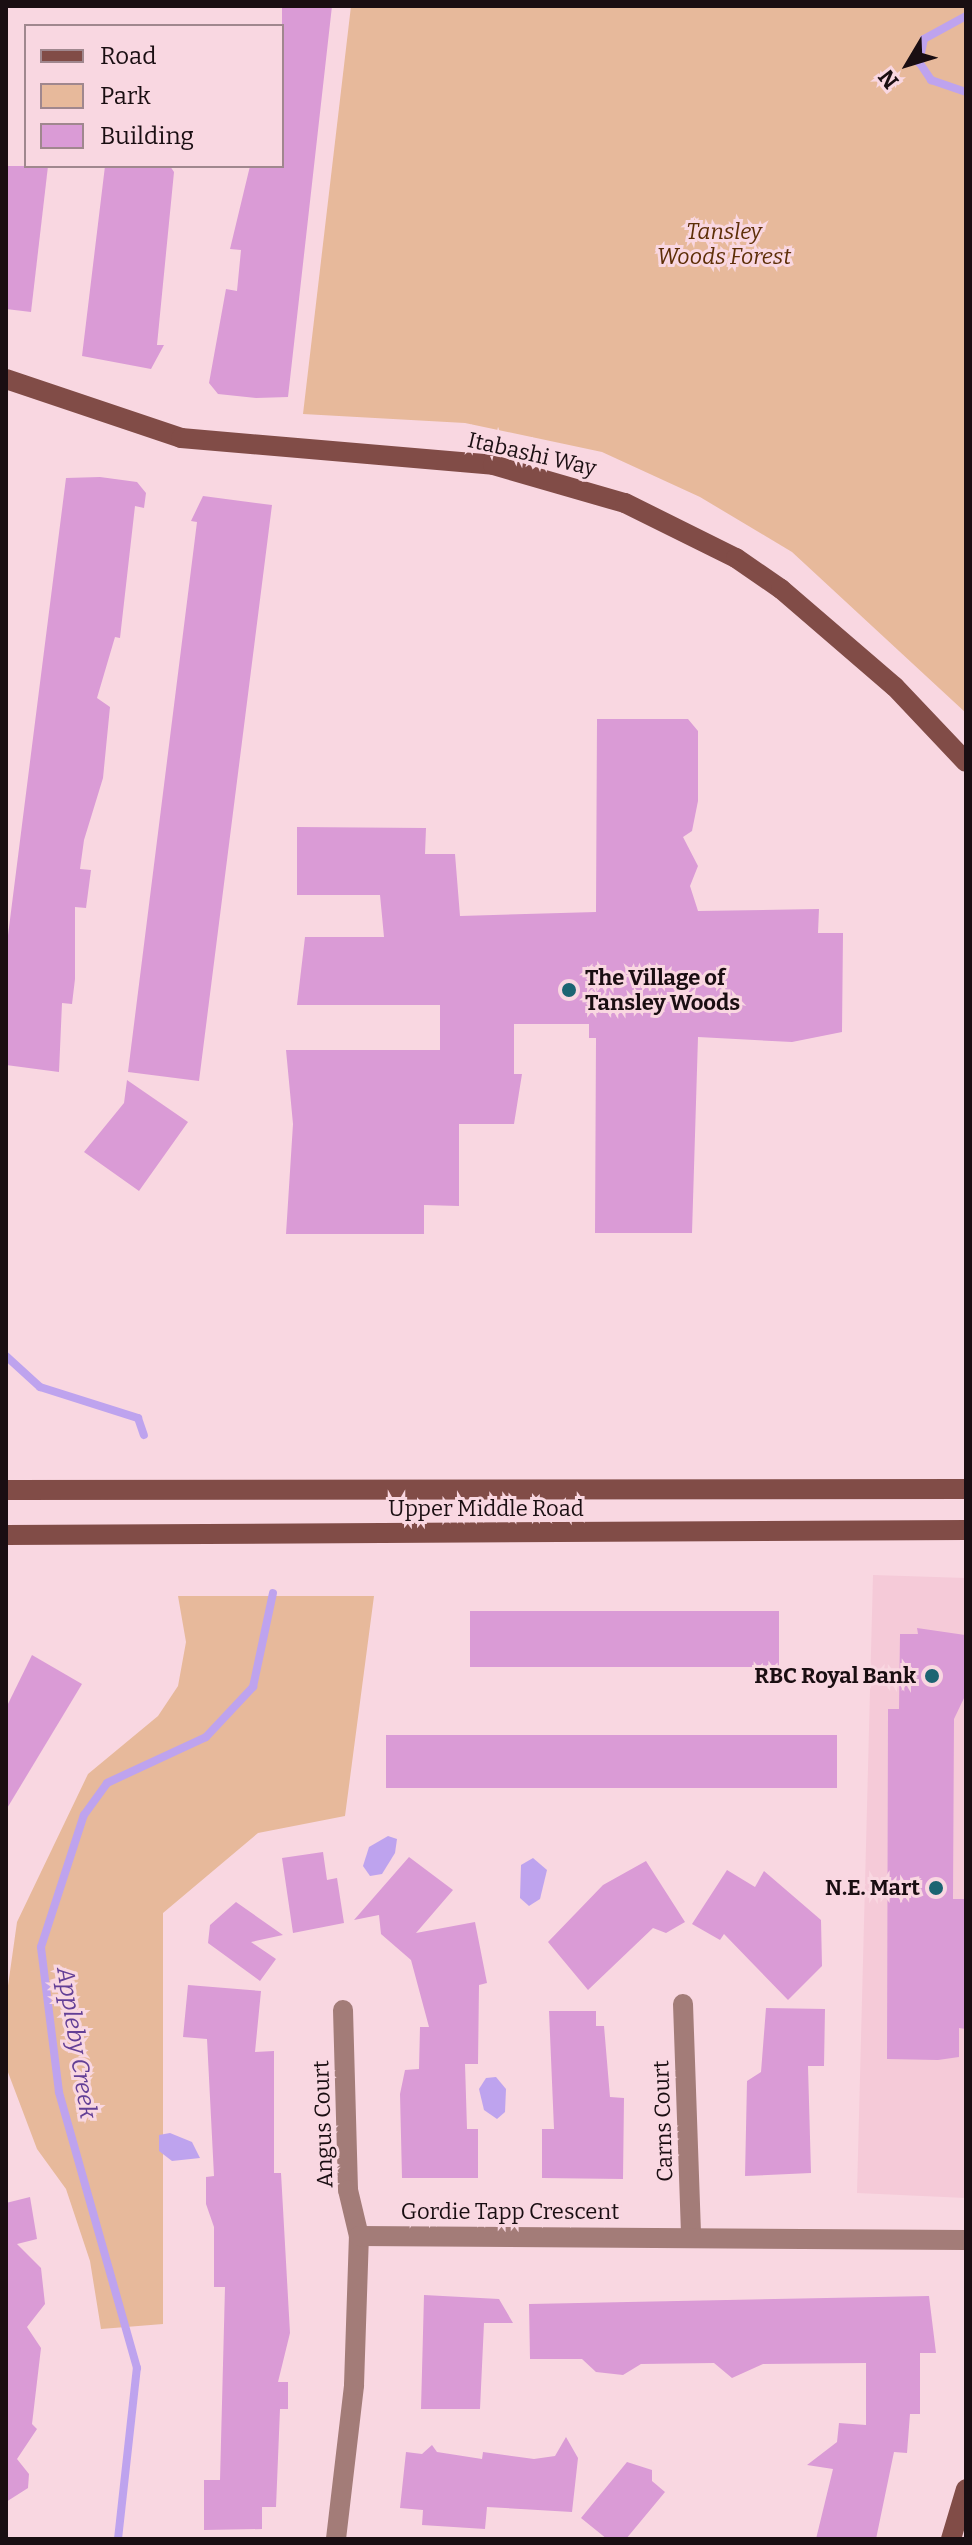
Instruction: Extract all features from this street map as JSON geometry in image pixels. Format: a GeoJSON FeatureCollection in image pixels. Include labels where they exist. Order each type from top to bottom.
{"type":"FeatureCollection","features":[{"type":"Feature","properties":{"kind":"main road","name":"Itabashi Way"},"geometry":{"type":"LineString","coordinates":[[6,379],[181,438],[493,465],[625,503],[736,558],[781,589],[895,687],[966,762]]}},
{"type":"Feature","properties":{"kind":"main road","name":"Upper Middle Road"},"geometry":{"type":"LineString","coordinates":[[6,1490],[966,1489]]}},
{"type":"Feature","properties":{"kind":"main road","name":"Upper Middle Road"},"geometry":{"type":"LineString","coordinates":[[6,1535],[966,1530]]}},
{"type":"Feature","properties":{"kind":"main road"},"geometry":{"type":"LineString","coordinates":[[951,2539],[966,2489]]}},
{"type":"Feature","properties":{"kind":"street","name":"Carns Court"},"geometry":{"type":"LineString","coordinates":[[683,2004],[691,2237]]}},
{"type":"Feature","properties":{"kind":"street","name":"Angus Court"},"geometry":{"type":"LineString","coordinates":[[343,2010],[348,2190],[359,2236]]}},
{"type":"Feature","properties":{"kind":"street","name":"Gordie Tapp Crescent"},"geometry":{"type":"LineString","coordinates":[[359,2236],[966,2240]]}},
{"type":"Feature","properties":{"kind":"street"},"geometry":{"type":"LineString","coordinates":[[336,2539],[354,2385],[359,2236]]}},
{"type":"Feature","properties":{"kind":"shaded area"},"geometry":{"type":"Polygon","coordinates":[[[873,1575],[966,1578],[966,2198],[857,2193],[873,1575]]]}},
{"type":"Feature","properties":{"kind":"shaded area"},"geometry":{"type":"Polygon","coordinates":[[[388,1836],[397,1839],[395,1853],[382,1874],[370,1876],[363,1866],[369,1847],[388,1836]]]}},
{"type":"Feature","properties":{"kind":"shaded area"},"geometry":{"type":"Polygon","coordinates":[[[533,1858],[547,1870],[540,1899],[529,1906],[520,1898],[521,1865],[533,1858]]]}},
{"type":"Feature","properties":{"kind":"shaded area"},"geometry":{"type":"Polygon","coordinates":[[[496,2077],[506,2089],[505,2112],[497,2119],[484,2110],[479,2089],[486,2078],[496,2077]]]}},
{"type":"Feature","properties":{"kind":"shaded area"},"geometry":{"type":"Polygon","coordinates":[[[170,2133],[192,2142],[200,2158],[172,2161],[159,2151],[159,2135],[170,2133]]]}},
{"type":"Feature","properties":{"kind":"green space","name":"Tansley Woods Forest"},"geometry":{"type":"Polygon","coordinates":[[[351,6],[966,6],[966,713],[792,552],[700,497],[602,452],[465,423],[303,414],[351,6]]]}},
{"type":"Feature","properties":{"kind":"green space"},"geometry":{"type":"Polygon","coordinates":[[[178,1596],[374,1596],[345,1816],[258,1833],[163,1913],[163,2324],[101,2329],[90,2261],[66,2189],[37,2149],[6,2067],[6,2000],[17,1922],[88,1774],[158,1716],[178,1686],[186,1642],[178,1596]]]}},
{"type":"Feature","properties":{"kind":"building"},"geometry":{"type":"Polygon","coordinates":[[[282,6],[332,6],[288,397],[218,394],[209,383],[226,289],[237,291],[241,250],[230,249],[250,168],[284,168],[282,6]]]}},
{"type":"Feature","properties":{"kind":"building"},"geometry":{"type":"Polygon","coordinates":[[[6,166],[48,168],[31,312],[6,309],[6,166]]]}},
{"type":"Feature","properties":{"kind":"building"},"geometry":{"type":"Polygon","coordinates":[[[105,168],[171,168],[174,172],[157,345],[164,345],[151,369],[82,356],[105,168]]]}},
{"type":"Feature","properties":{"kind":"building"},"geometry":{"type":"Polygon","coordinates":[[[100,477],[137,482],[146,493],[144,508],[135,506],[120,638],[115,637],[97,698],[110,707],[103,778],[84,840],[80,869],[91,870],[86,908],[75,907],[75,979],[72,1004],[62,1003],[59,1072],[6,1065],[6,951],[66,478],[100,477]]]}},
{"type":"Feature","properties":{"kind":"building"},"geometry":{"type":"Polygon","coordinates":[[[203,496],[272,505],[199,1081],[128,1072],[197,522],[191,521],[203,496]]]}},
{"type":"Feature","properties":{"kind":"building","name":"The Village of Tansley Woods"},"geometry":{"type":"Polygon","coordinates":[[[597,719],[688,719],[698,731],[698,801],[692,831],[683,837],[698,866],[690,886],[698,911],[819,909],[818,933],[843,933],[842,1032],[792,1042],[698,1037],[692,1233],[595,1233],[596,1038],[589,1038],[589,1024],[514,1024],[514,1074],[522,1074],[514,1124],[459,1124],[459,1206],[424,1205],[424,1234],[286,1234],[293,1124],[286,1050],[440,1050],[440,1005],[297,1005],[305,937],[384,937],[380,895],[297,895],[297,827],[426,828],[425,854],[455,854],[460,916],[596,912],[597,719]]]}},
{"type":"Feature","properties":{"kind":"building"},"geometry":{"type":"Polygon","coordinates":[[[127,1080],[188,1122],[139,1191],[84,1152],[124,1103],[127,1080]]]}},
{"type":"Feature","properties":{"kind":"building"},"geometry":{"type":"Polygon","coordinates":[[[470,1611],[779,1611],[779,1667],[470,1667],[470,1611]]]}},
{"type":"Feature","properties":{"kind":"building"},"geometry":{"type":"Polygon","coordinates":[[[917,1628],[965,1635],[965,1696],[954,1719],[953,1899],[966,1899],[966,2029],[959,2028],[959,2057],[938,2060],[887,2059],[888,1709],[899,1709],[900,1634],[918,1634],[917,1628]]]}},
{"type":"Feature","properties":{"kind":"building"},"geometry":{"type":"Polygon","coordinates":[[[32,1655],[82,1684],[6,1810],[6,1708],[32,1655]]]}},
{"type":"Feature","properties":{"kind":"building"},"geometry":{"type":"Polygon","coordinates":[[[386,1735],[837,1735],[837,1788],[386,1788],[386,1735]]]}},
{"type":"Feature","properties":{"kind":"building"},"geometry":{"type":"Polygon","coordinates":[[[323,1852],[327,1880],[337,1878],[344,1923],[293,1933],[282,1858],[323,1852]]]}},
{"type":"Feature","properties":{"kind":"building"},"geometry":{"type":"Polygon","coordinates":[[[409,1857],[453,1890],[416,1933],[475,1922],[487,1983],[479,1985],[478,2064],[465,2064],[467,2129],[478,2129],[478,2178],[402,2178],[400,2094],[405,2070],[419,2069],[420,2027],[429,2027],[411,1960],[381,1934],[379,1915],[354,1920],[409,1857]]]}},
{"type":"Feature","properties":{"kind":"building"},"geometry":{"type":"Polygon","coordinates":[[[646,1861],[685,1922],[666,1933],[653,1928],[588,1990],[548,1942],[603,1885],[646,1861]]]}},
{"type":"Feature","properties":{"kind":"building"},"geometry":{"type":"Polygon","coordinates":[[[727,1870],[755,1887],[764,1871],[821,1920],[822,1966],[788,2000],[724,1934],[720,1940],[692,1924],[727,1870]]]}},
{"type":"Feature","properties":{"kind":"building"},"geometry":{"type":"Polygon","coordinates":[[[236,1902],[283,1935],[251,1942],[276,1959],[260,1981],[208,1943],[210,1925],[236,1902]]]}},
{"type":"Feature","properties":{"kind":"building"},"geometry":{"type":"Polygon","coordinates":[[[188,1985],[261,1991],[255,2052],[274,2051],[274,2173],[281,2173],[290,2333],[278,2382],[288,2382],[288,2409],[280,2409],[276,2507],[262,2507],[262,2529],[204,2530],[204,2480],[220,2480],[225,2287],[214,2287],[214,2227],[206,2204],[206,2177],[214,2176],[207,2039],[183,2037],[188,1985]]]}},
{"type":"Feature","properties":{"kind":"building"},"geometry":{"type":"Polygon","coordinates":[[[766,2008],[825,2009],[824,2066],[808,2066],[811,2173],[745,2176],[747,2081],[761,2072],[766,2008]]]}},
{"type":"Feature","properties":{"kind":"building"},"geometry":{"type":"Polygon","coordinates":[[[549,2011],[596,2011],[596,2026],[604,2026],[610,2097],[624,2098],[623,2179],[542,2178],[542,2129],[554,2129],[549,2011]]]}},
{"type":"Feature","properties":{"kind":"building"},"geometry":{"type":"Polygon","coordinates":[[[30,2197],[37,2239],[17,2244],[41,2268],[45,2304],[27,2327],[41,2348],[32,2424],[37,2429],[17,2459],[29,2474],[28,2488],[6,2502],[6,2203],[30,2197]]]}},
{"type":"Feature","properties":{"kind":"building"},"geometry":{"type":"Polygon","coordinates":[[[424,2295],[499,2299],[513,2323],[484,2323],[480,2409],[421,2409],[424,2295]]]}},
{"type":"Feature","properties":{"kind":"building"},"geometry":{"type":"Polygon","coordinates":[[[929,2296],[936,2353],[920,2353],[920,2414],[910,2414],[907,2453],[894,2452],[876,2539],[816,2539],[833,2469],[807,2465],[837,2442],[839,2423],[866,2425],[866,2363],[763,2364],[732,2378],[714,2363],[641,2364],[623,2375],[596,2372],[582,2359],[530,2359],[529,2304],[929,2296]]]}},
{"type":"Feature","properties":{"kind":"building"},"geometry":{"type":"Polygon","coordinates":[[[566,2437],[578,2458],[572,2512],[487,2507],[485,2529],[422,2525],[423,2510],[400,2508],[406,2452],[422,2454],[432,2445],[437,2452],[482,2459],[483,2452],[534,2459],[555,2456],[566,2437]]]}},
{"type":"Feature","properties":{"kind":"building"},"geometry":{"type":"Polygon","coordinates":[[[627,2462],[652,2470],[652,2481],[665,2492],[626,2539],[607,2539],[581,2518],[627,2462]]]}},
{"type":"Feature","properties":{"kind":"waterway"},"geometry":{"type":"LineString","coordinates":[[966,16],[924,39],[919,62],[931,80],[966,92]]}},
{"type":"Feature","properties":{"kind":"waterway","name":"Appleby Creek"},"geometry":{"type":"LineString","coordinates":[[6,1356],[40,1387],[138,1418],[144,1435]]}},
{"type":"Feature","properties":{"kind":"waterway","name":"Appleby Creek"},"geometry":{"type":"LineString","coordinates":[[118,2539],[137,2368],[59,2092],[41,1947],[84,1815],[107,1783],[206,1737],[253,1687],[273,1593]]}},
{"type":"Feature","properties":{"kind":"place","name":"The Village of Tansley Woods"},"geometry":{"type":"Point","coordinates":[569,990]}},
{"type":"Feature","properties":{"kind":"place","name":"RBC Royal Bank"},"geometry":{"type":"Point","coordinates":[932,1676]}},
{"type":"Feature","properties":{"kind":"place","name":"N.E. Mart"},"geometry":{"type":"Point","coordinates":[936,1888]}}]}
